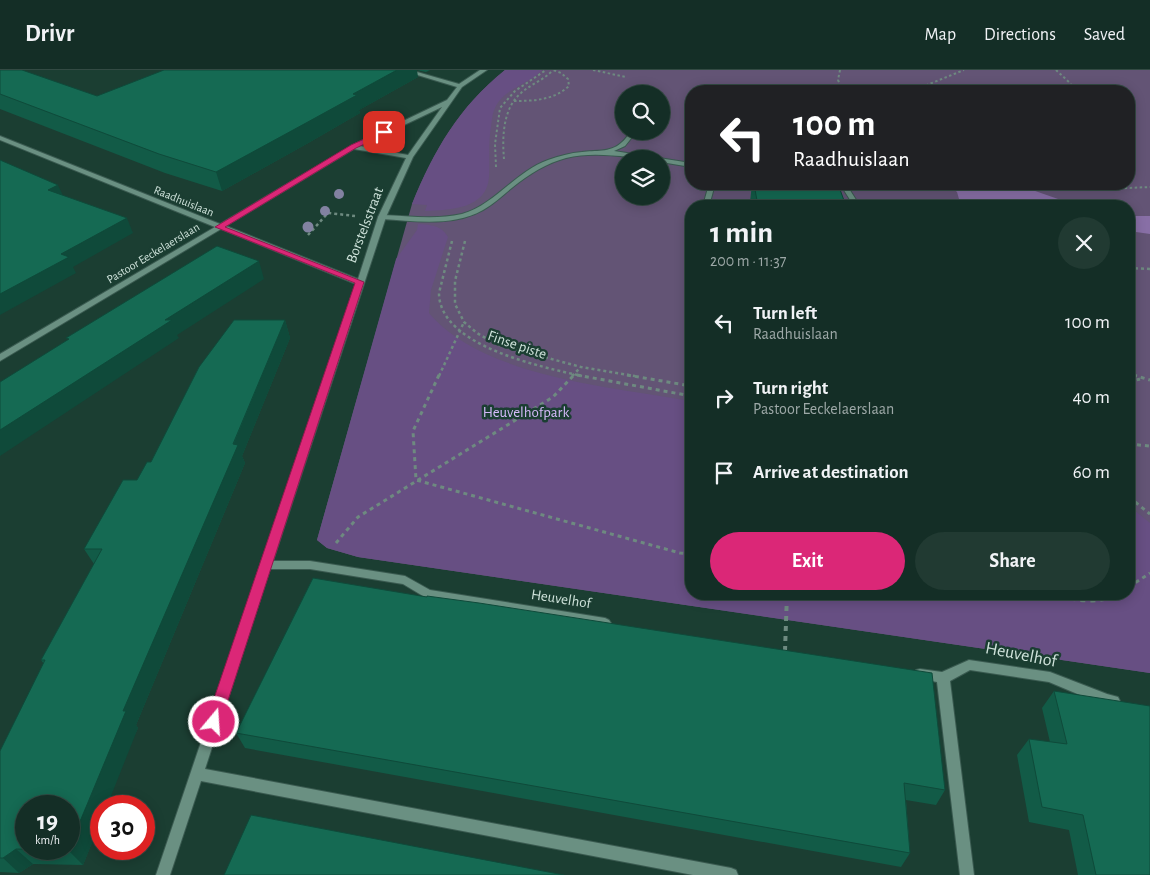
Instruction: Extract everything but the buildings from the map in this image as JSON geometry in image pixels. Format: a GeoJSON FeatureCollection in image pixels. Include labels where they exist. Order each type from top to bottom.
{"type":"FeatureCollection","features":[{"type":"Feature","properties":{"kind":"street"},"geometry":{"type":"LineString","coordinates":[[404,70],[460,86]]}},
{"type":"Feature","properties":{"kind":"street","name":"Borstelsstraat"},"geometry":{"type":"LineString","coordinates":[[163,875],[382,218],[410,157],[452,100],[460,86],[484,70]]}},
{"type":"Feature","properties":{"kind":"street","name":"Pastoor Eeckelaerslaan"},"geometry":{"type":"LineString","coordinates":[[0,358],[353,147],[452,100]]}},
{"type":"Feature","properties":{"kind":"street","name":"Raadhuislaan"},"geometry":{"type":"LineString","coordinates":[[0,138],[360,282]]}},
{"type":"Feature","properties":{"kind":"street"},"geometry":{"type":"LineString","coordinates":[[607,152],[622,146],[627,140]]}},
{"type":"Feature","properties":{"kind":"street"},"geometry":{"type":"LineString","coordinates":[[353,147],[410,157]]}},
{"type":"Feature","properties":{"kind":"street"},"geometry":{"type":"LineString","coordinates":[[382,218],[453,217],[466,215],[490,204],[516,182],[542,164],[574,154],[615,153]]}},
{"type":"Feature","properties":{"kind":"street"},"geometry":{"type":"LineString","coordinates":[[670,162],[685,164]]}},
{"type":"Feature","properties":{"kind":"street","name":"Heuvelhof"},"geometry":{"type":"LineString","coordinates":[[265,565],[327,567],[405,580],[428,594],[621,625]]}},
{"type":"Feature","properties":{"kind":"street","name":"Heuvelhof"},"geometry":{"type":"LineString","coordinates":[[943,678],[969,665],[1050,677],[1106,700],[1124,702]]}},
{"type":"Feature","properties":{"kind":"street"},"geometry":{"type":"LineString","coordinates":[[906,672],[943,678],[967,875]]}},
{"type":"Feature","properties":{"kind":"street"},"geometry":{"type":"LineString","coordinates":[[197,774],[731,875]]}},
{"type":"Feature","properties":{"kind":"path"},"geometry":{"type":"LineString","coordinates":[[490,204],[496,179],[495,144],[500,108],[515,91],[546,70]]}},
{"type":"Feature","properties":{"kind":"path"},"geometry":{"type":"LineString","coordinates":[[514,101],[536,100],[556,95],[569,86],[568,79],[554,70],[547,78],[520,94],[514,101],[508,114],[502,148],[505,166],[516,182]]}},
{"type":"Feature","properties":{"kind":"path"},"geometry":{"type":"LineString","coordinates":[[593,70],[633,79],[639,85]]}},
{"type":"Feature","properties":{"kind":"path"},"geometry":{"type":"LineString","coordinates":[[840,70],[838,80],[840,85]]}},
{"type":"Feature","properties":{"kind":"path"},"geometry":{"type":"LineString","coordinates":[[927,85],[964,70]]}},
{"type":"Feature","properties":{"kind":"path"},"geometry":{"type":"LineString","coordinates":[[1056,70],[1071,85]]}},
{"type":"Feature","properties":{"kind":"path"},"geometry":{"type":"LineString","coordinates":[[1135,188],[1150,187]]}},
{"type":"Feature","properties":{"kind":"path"},"geometry":{"type":"LineString","coordinates":[[302,238],[310,234],[328,213],[356,216]]}},
{"type":"Feature","properties":{"kind":"path"},"geometry":{"type":"LineString","coordinates":[[466,215],[467,234],[455,281],[455,304],[464,322],[477,333],[496,344],[581,367],[685,385]]}},
{"type":"Feature","properties":{"kind":"path","name":"Finse piste"},"geometry":{"type":"LineString","coordinates":[[453,217],[451,249],[444,268],[439,301],[448,322],[459,332],[499,354],[574,374],[685,395]]}},
{"type":"Feature","properties":{"kind":"path"},"geometry":{"type":"LineString","coordinates":[[1135,268],[1150,269]]}},
{"type":"Feature","properties":{"kind":"path"},"geometry":{"type":"LineString","coordinates":[[416,480],[413,430],[464,322]]}},
{"type":"Feature","properties":{"kind":"path"},"geometry":{"type":"LineString","coordinates":[[327,567],[337,540],[358,517],[553,397],[581,367]]}},
{"type":"Feature","properties":{"kind":"path"},"geometry":{"type":"LineString","coordinates":[[1135,376],[1150,380]]}},
{"type":"Feature","properties":{"kind":"path"},"geometry":{"type":"LineString","coordinates":[[1135,380],[1142,378]]}},
{"type":"Feature","properties":{"kind":"path"},"geometry":{"type":"LineString","coordinates":[[1135,445],[1150,446]]}},
{"type":"Feature","properties":{"kind":"path"},"geometry":{"type":"LineString","coordinates":[[416,480],[685,553]]}},
{"type":"Feature","properties":{"kind":"path"},"geometry":{"type":"LineString","coordinates":[[1135,502],[1150,514]]}},
{"type":"Feature","properties":{"kind":"path"},"geometry":{"type":"LineString","coordinates":[[1135,583],[1150,573]]}},
{"type":"Feature","properties":{"kind":"path"},"geometry":{"type":"LineString","coordinates":[[785,651],[787,600]]}},
{"type":"Feature","properties":{"kind":"green space","name":"Heuvelhofpark"},"geometry":{"type":"Polygon","coordinates":[[[505,70],[1150,70],[1150,673],[358,557],[327,548],[317,540],[412,204],[429,165],[461,114],[505,70]]]}},
{"type":"Feature","properties":{"kind":"green space"},"geometry":{"type":"Polygon","coordinates":[[[505,70],[542,70],[510,91],[499,101],[495,108],[490,133],[489,177],[487,188],[482,196],[466,206],[445,210],[425,211],[427,205],[412,204],[429,165],[449,131],[474,99],[505,70]]]}},
{"type":"Feature","properties":{"kind":"green space"},"geometry":{"type":"Polygon","coordinates":[[[418,224],[431,225],[442,230],[448,237],[431,290],[429,313],[453,335],[482,352],[551,376],[685,400],[685,600],[1135,600],[1135,511],[1150,523],[1150,673],[358,557],[327,548],[317,540],[396,259],[417,230],[418,224]]]}},
{"type":"Feature","properties":{"kind":"shaded area"},"geometry":{"type":"Polygon","coordinates":[[[955,190],[1032,190],[1061,200],[959,200],[955,190]]]}},
{"type":"Feature","properties":{"kind":"shaded area"},"geometry":{"type":"Polygon","coordinates":[[[1135,216],[1150,216],[1150,234],[1135,232],[1135,216]]]}},
{"type":"Feature","properties":{"kind":"route"},"geometry":{"type":"LineString","coordinates":[[214,722],[360,282],[219,227],[353,147],[384,132]]}}]}
